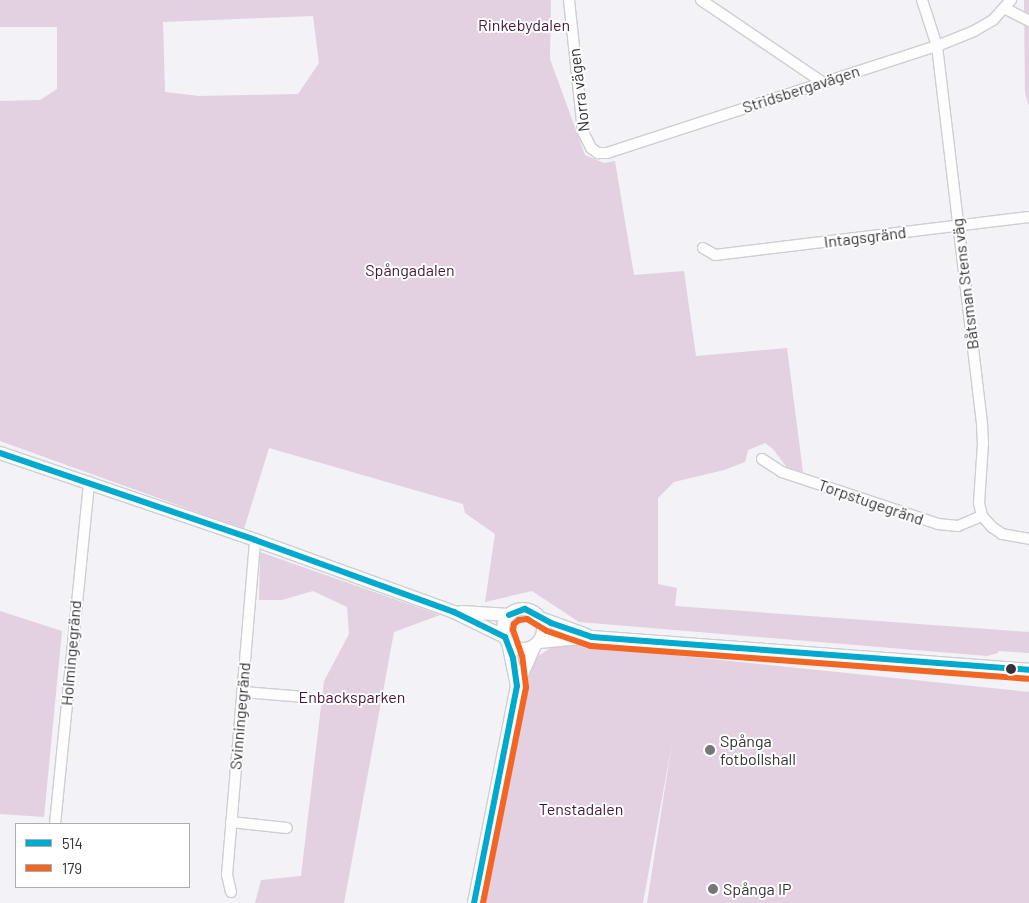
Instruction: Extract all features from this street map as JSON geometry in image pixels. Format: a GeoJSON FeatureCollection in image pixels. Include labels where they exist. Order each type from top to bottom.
{"type":"FeatureCollection","features":[{"type":"Feature","properties":{"kind":"street","name":"Norra vägen"},"geometry":{"type":"LineString","coordinates":[[568,0],[583,132],[590,148]]}},
{"type":"Feature","properties":{"kind":"street"},"geometry":{"type":"LineString","coordinates":[[701,0],[822,82]]}},
{"type":"Feature","properties":{"kind":"street","name":"Båtsman Stens väg"},"geometry":{"type":"LineString","coordinates":[[922,0],[937,46],[982,425],[983,443],[979,503],[982,516]]}},
{"type":"Feature","properties":{"kind":"street","name":"Stridsbergavägen"},"geometry":{"type":"LineString","coordinates":[[590,148],[598,153],[607,154],[822,82],[937,46],[974,31],[993,20],[1008,4],[1029,21]]}},
{"type":"Feature","properties":{"kind":"street","name":"Intagsgränd"},"geometry":{"type":"LineString","coordinates":[[703,248],[715,255],[1029,217]]}},
{"type":"Feature","properties":{"kind":"street"},"geometry":{"type":"LineString","coordinates":[[0,453],[89,482],[454,612],[524,649],[537,643],[592,637],[1029,670]]}},
{"type":"Feature","properties":{"kind":"street","name":"Torpstugegränd"},"geometry":{"type":"LineString","coordinates":[[762,459],[782,472],[938,524],[958,526],[982,516]]}},
{"type":"Feature","properties":{"kind":"street","name":"Holmingegränd"},"geometry":{"type":"LineString","coordinates":[[55,823],[89,482]]}},
{"type":"Feature","properties":{"kind":"street"},"geometry":{"type":"LineString","coordinates":[[982,516],[1002,534],[1029,539]]}},
{"type":"Feature","properties":{"kind":"street","name":"Svinningegränd"},"geometry":{"type":"LineString","coordinates":[[231,892],[227,875],[254,540]]}},
{"type":"Feature","properties":{"kind":"street"},"geometry":{"type":"LineString","coordinates":[[454,612],[509,615],[525,609],[540,618],[592,637]]}},
{"type":"Feature","properties":{"kind":"street"},"geometry":{"type":"LineString","coordinates":[[509,615],[504,625],[517,686]]}},
{"type":"Feature","properties":{"kind":"street"},"geometry":{"type":"LineString","coordinates":[[474,903],[517,686],[543,632],[540,618]]}},
{"type":"Feature","properties":{"kind":"street"},"geometry":{"type":"LineString","coordinates":[[242,692],[306,697]]}},
{"type":"Feature","properties":{"kind":"street"},"geometry":{"type":"LineString","coordinates":[[231,822],[287,828]]}},
{"type":"Feature","properties":{"kind":"green space","name":"Spångadalen"},"geometry":{"type":"Polygon","coordinates":[[[0,0],[551,0],[550,59],[585,155],[604,163],[615,161],[634,275],[684,271],[696,356],[787,348],[803,472],[788,469],[773,449],[765,443],[748,450],[745,462],[724,470],[674,482],[658,498],[658,584],[677,588],[675,606],[1029,632],[1029,653],[998,651],[998,653],[987,656],[579,622],[532,591],[485,602],[495,534],[465,513],[463,504],[269,448],[244,529],[0,441],[0,101],[40,100],[57,89],[57,27],[0,27],[0,0]],[[313,16],[163,22],[165,92],[199,96],[298,94],[319,63],[313,16]]]}},
{"type":"Feature","properties":{"kind":"green space"},"geometry":{"type":"Polygon","coordinates":[[[1024,0],[1029,0],[1029,106],[1025,93],[1024,0]]]}},
{"type":"Feature","properties":{"kind":"green space","name":"Enbacksparken"},"geometry":{"type":"Polygon","coordinates":[[[260,552],[440,615],[394,632],[344,903],[255,903],[261,880],[301,876],[324,681],[349,634],[347,607],[313,591],[282,600],[259,600],[260,552]]]}},
{"type":"Feature","properties":{"kind":"green space"},"geometry":{"type":"Polygon","coordinates":[[[0,611],[62,631],[44,817],[0,814],[0,611]]]}},
{"type":"Feature","properties":{"kind":"green space","name":"Tenstadalen"},"geometry":{"type":"Polygon","coordinates":[[[558,643],[1029,692],[1029,903],[647,903],[672,743],[643,903],[486,903],[490,868],[532,660],[558,643]]]}},
{"type":"Feature","properties":{"kind":"transit line","name":"514"},"geometry":{"type":"LineString","coordinates":[[0,453],[255,540],[454,612],[505,637],[513,658],[517,686],[474,903]]}},
{"type":"Feature","properties":{"kind":"transit line","name":"514"},"geometry":{"type":"LineString","coordinates":[[509,615],[525,609],[551,623],[592,637],[1029,670]]}},
{"type":"Feature","properties":{"kind":"transit line","name":"179"},"geometry":{"type":"LineString","coordinates":[[483,903],[526,687],[522,656],[513,630],[514,624],[519,620],[527,619],[547,631],[591,646],[1028,679]]}},
{"type":"Feature","properties":{"kind":"place","name":"Spånga fotbollshall"},"geometry":{"type":"Point","coordinates":[710,750]}},
{"type":"Feature","properties":{"kind":"place","name":"Spånga IP"},"geometry":{"type":"Point","coordinates":[713,889]}},
{"type":"Feature","properties":{"kind":"park label","name":"Rinkebydalen"},"geometry":{"type":"Point","coordinates":[524,25]}}]}
